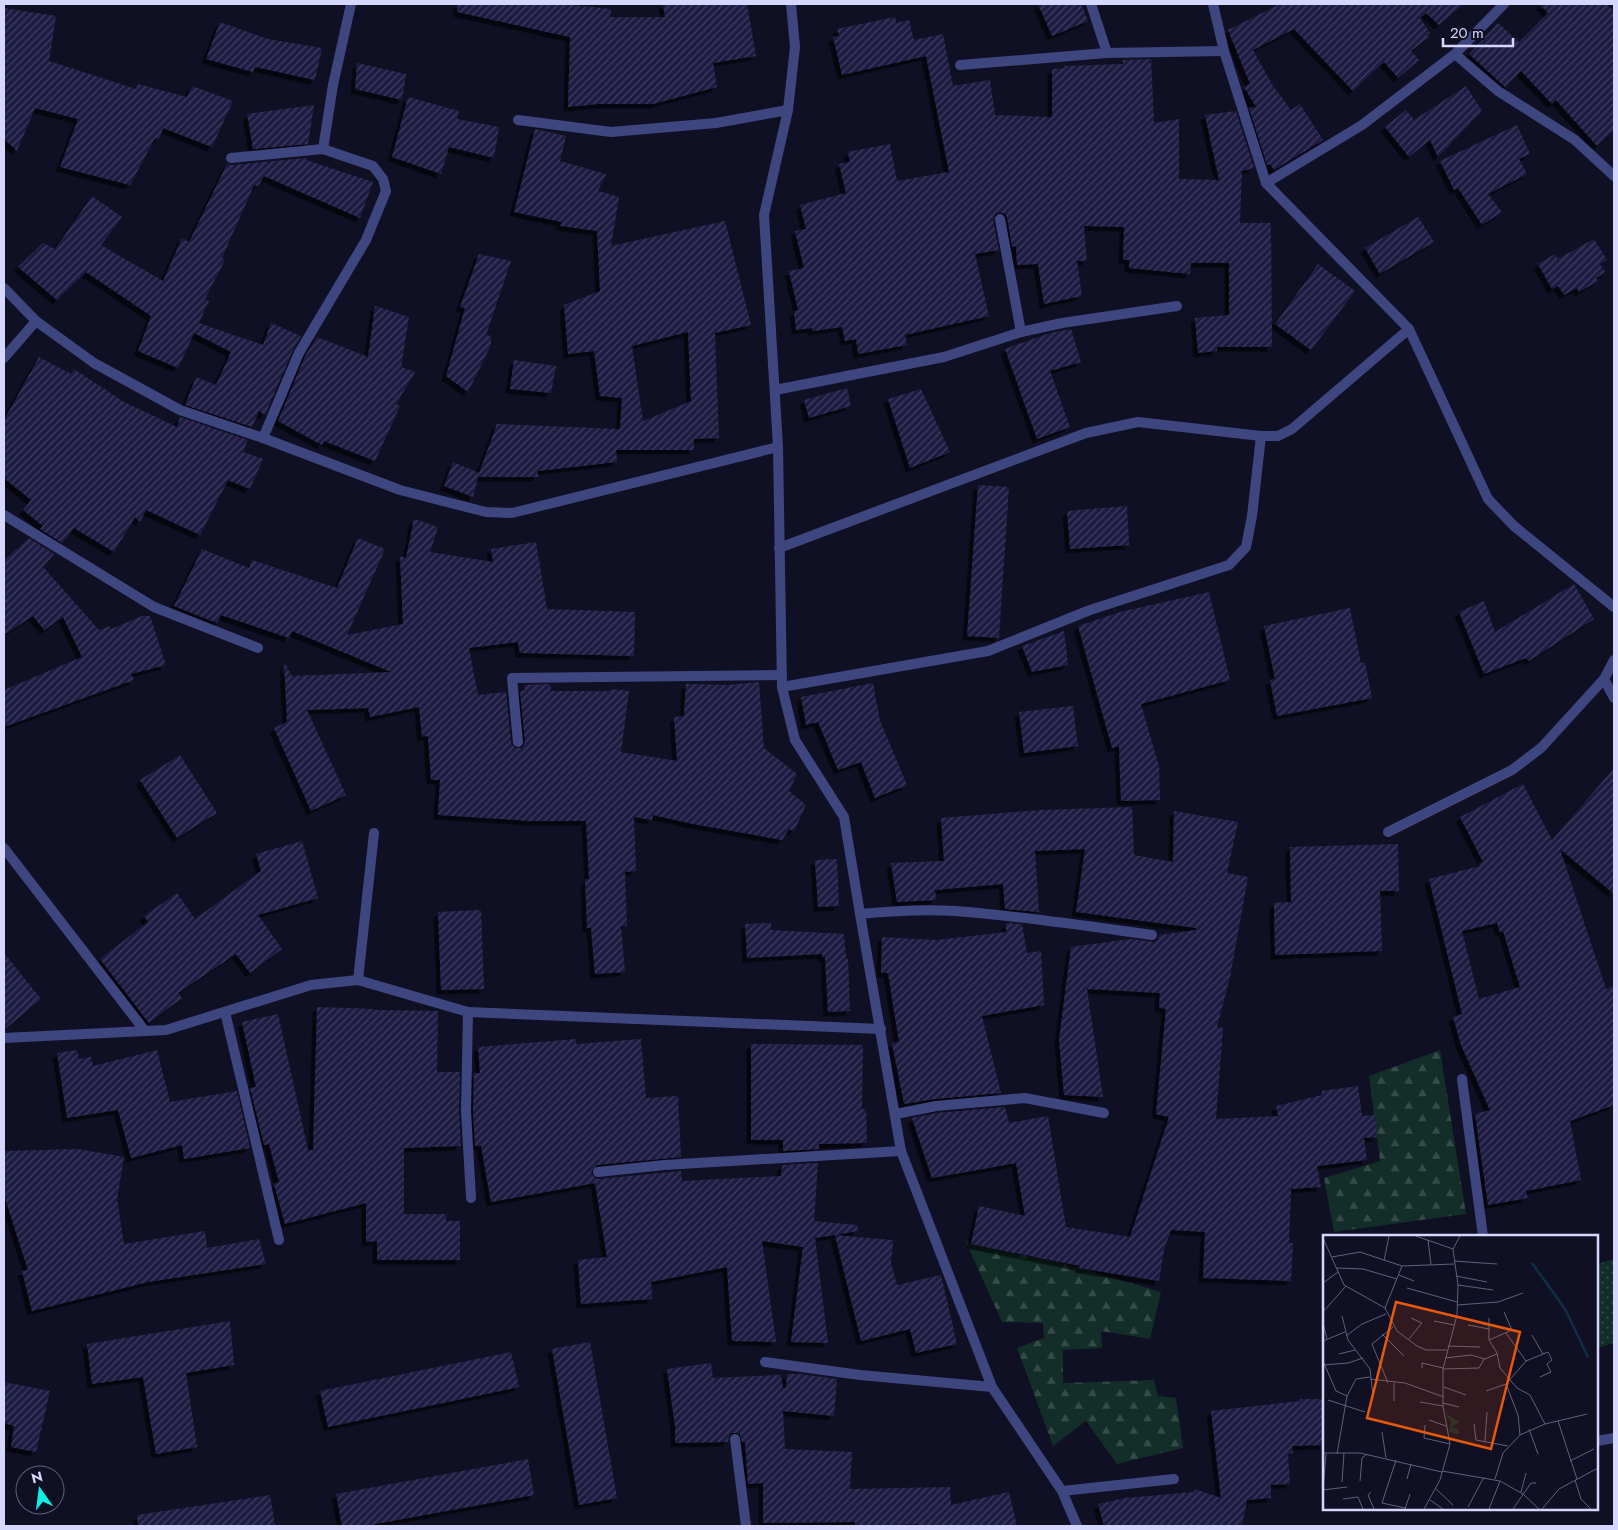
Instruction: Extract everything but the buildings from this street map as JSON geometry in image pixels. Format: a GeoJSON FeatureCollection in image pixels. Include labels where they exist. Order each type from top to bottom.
{"type":"FeatureCollection","features":[{"type":"Feature","properties":{"kind":"street"},"geometry":{"type":"LineString","coordinates":[[323,148],[332,85],[351,4]]}},
{"type":"Feature","properties":{"kind":"street"},"geometry":{"type":"LineString","coordinates":[[791,4],[795,47],[788,110],[764,215],[778,447],[782,688],[795,740],[844,817],[902,1152],[992,1387],[1062,1491],[1076,1526]]}},
{"type":"Feature","properties":{"kind":"street"},"geometry":{"type":"LineString","coordinates":[[1092,4],[1107,53]]}},
{"type":"Feature","properties":{"kind":"street"},"geometry":{"type":"LineString","coordinates":[[1214,4],[1224,51],[1266,183],[1409,329],[1488,499],[1514,526],[1614,607]]}},
{"type":"Feature","properties":{"kind":"street"},"geometry":{"type":"LineString","coordinates":[[1266,183],[1362,125],[1455,54],[1504,4]]}},
{"type":"Feature","properties":{"kind":"street"},"geometry":{"type":"LineString","coordinates":[[960,65],[1107,53],[1224,51]]}},
{"type":"Feature","properties":{"kind":"street"},"geometry":{"type":"LineString","coordinates":[[1455,54],[1498,91],[1575,140],[1614,176]]}},
{"type":"Feature","properties":{"kind":"street"},"geometry":{"type":"LineString","coordinates":[[518,120],[611,132],[716,123],[788,110]]}},
{"type":"Feature","properties":{"kind":"street"},"geometry":{"type":"LineString","coordinates":[[231,158],[323,148],[373,166],[383,179],[386,191],[366,240],[299,353],[263,438]]}},
{"type":"Feature","properties":{"kind":"street"},"geometry":{"type":"LineString","coordinates":[[1000,219],[1021,332]]}},
{"type":"Feature","properties":{"kind":"street"},"geometry":{"type":"LineString","coordinates":[[4,288],[36,321],[94,363],[180,410],[263,438],[400,490],[486,512],[512,513],[778,447]]}},
{"type":"Feature","properties":{"kind":"street"},"geometry":{"type":"LineString","coordinates":[[775,390],[944,357],[1021,332],[1062,323],[1177,306]]}},
{"type":"Feature","properties":{"kind":"street"},"geometry":{"type":"LineString","coordinates":[[4,358],[36,321]]}},
{"type":"Feature","properties":{"kind":"street"},"geometry":{"type":"LineString","coordinates":[[779,548],[1086,433],[1138,422],[1261,436],[1278,436],[1292,429],[1409,329]]}},
{"type":"Feature","properties":{"kind":"street"},"geometry":{"type":"LineString","coordinates":[[782,688],[988,651],[1090,610],[1229,564],[1246,547],[1252,516],[1261,436]]}},
{"type":"Feature","properties":{"kind":"street"},"geometry":{"type":"LineString","coordinates":[[4,515],[154,607],[258,648]]}},
{"type":"Feature","properties":{"kind":"street"},"geometry":{"type":"LineString","coordinates":[[1388,832],[1512,770],[1541,748],[1604,679],[1614,660]]}},
{"type":"Feature","properties":{"kind":"street"},"geometry":{"type":"LineString","coordinates":[[518,742],[512,678],[782,675]]}},
{"type":"Feature","properties":{"kind":"street"},"geometry":{"type":"LineString","coordinates":[[1604,679],[1614,698]]}},
{"type":"Feature","properties":{"kind":"street"},"geometry":{"type":"LineString","coordinates":[[358,980],[374,833]]}},
{"type":"Feature","properties":{"kind":"street"},"geometry":{"type":"LineString","coordinates":[[4,848],[145,1031]]}},
{"type":"Feature","properties":{"kind":"street"},"geometry":{"type":"LineString","coordinates":[[860,914],[897,911],[954,911],[1044,920],[1152,935]]}},
{"type":"Feature","properties":{"kind":"street"},"geometry":{"type":"LineString","coordinates":[[4,1038],[166,1030],[311,985],[358,980],[468,1012],[880,1029]]}},
{"type":"Feature","properties":{"kind":"street"},"geometry":{"type":"LineString","coordinates":[[225,1012],[279,1240]]}},
{"type":"Feature","properties":{"kind":"street"},"geometry":{"type":"LineString","coordinates":[[468,1012],[466,1111],[471,1198]]}},
{"type":"Feature","properties":{"kind":"street"},"geometry":{"type":"LineString","coordinates":[[1462,1079],[1483,1235]]}},
{"type":"Feature","properties":{"kind":"street"},"geometry":{"type":"LineString","coordinates":[[896,1114],[936,1106],[1025,1098],[1104,1113]]}},
{"type":"Feature","properties":{"kind":"street"},"geometry":{"type":"LineString","coordinates":[[598,1172],[664,1166],[902,1152]]}},
{"type":"Feature","properties":{"kind":"street"},"geometry":{"type":"LineString","coordinates":[[765,1362],[860,1375],[992,1387]]}},
{"type":"Feature","properties":{"kind":"street"},"geometry":{"type":"LineString","coordinates":[[1598,1441],[1614,1438]]}},
{"type":"Feature","properties":{"kind":"street"},"geometry":{"type":"LineString","coordinates":[[734,1439],[746,1526]]}},
{"type":"Feature","properties":{"kind":"street"},"geometry":{"type":"LineString","coordinates":[[1062,1491],[1174,1479]]}},
{"type":"Feature","properties":{"kind":"green space"},"geometry":{"type":"Polygon","coordinates":[[[1440,1050],[1466,1214],[1334,1232],[1324,1178],[1380,1161],[1369,1076],[1440,1050]]]}},
{"type":"Feature","properties":{"kind":"green space"},"geometry":{"type":"Polygon","coordinates":[[[965,1240],[971,1244],[1059,1262],[1161,1292],[1150,1339],[1101,1331],[1102,1348],[1063,1350],[1063,1383],[1154,1380],[1158,1396],[1176,1398],[1183,1448],[1117,1464],[1086,1421],[1053,1446],[1017,1348],[1044,1338],[1043,1323],[1002,1322],[965,1240]]]}},
{"type":"Feature","properties":{"kind":"green space"},"geometry":{"type":"Polygon","coordinates":[[[1614,1259],[1614,1343],[1598,1348],[1598,1264],[1614,1259]]]}}]}
